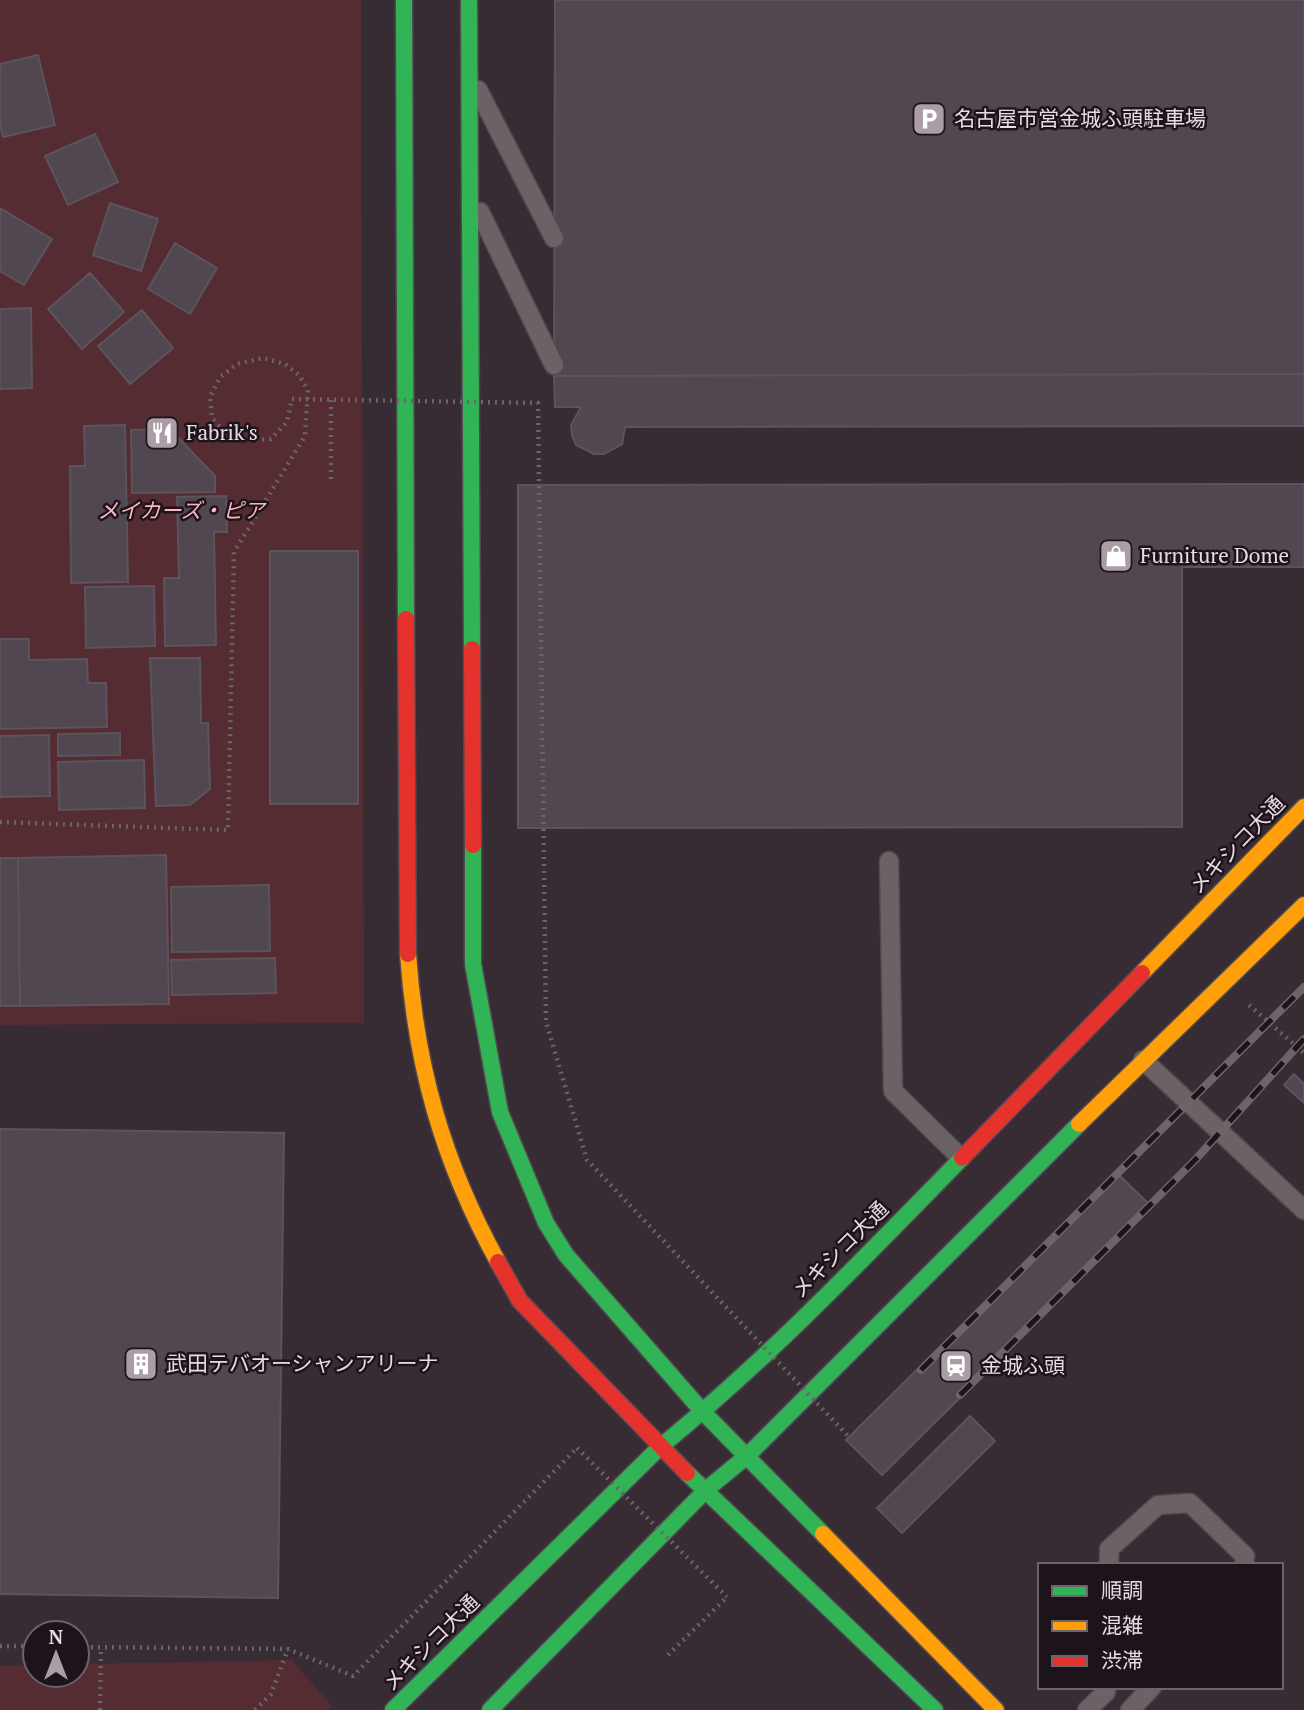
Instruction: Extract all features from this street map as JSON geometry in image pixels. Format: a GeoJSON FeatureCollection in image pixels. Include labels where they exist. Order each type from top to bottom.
{"type":"FeatureCollection","features":[{"type":"Feature","properties":{"kind":"street"},"geometry":{"type":"LineString","coordinates":[[404,0],[407,945],[412,1011],[427,1091],[468,1207],[520,1301],[660,1447],[707,1489],[935,1710]]}},
{"type":"Feature","properties":{"kind":"street"},"geometry":{"type":"LineString","coordinates":[[469,0],[473,964],[500,1112],[546,1223],[566,1255],[703,1412],[996,1710]]}},
{"type":"Feature","properties":{"kind":"street","name":"メキシコ大通"},"geometry":{"type":"LineString","coordinates":[[393,1710],[660,1447],[703,1412],[860,1262],[1304,807]]}},
{"type":"Feature","properties":{"kind":"street"},"geometry":{"type":"LineString","coordinates":[[489,1710],[707,1489],[747,1456],[1143,1060],[1304,905]]}},
{"type":"Feature","properties":{"kind":"lane"},"geometry":{"type":"LineString","coordinates":[[468,71],[554,238]]}},
{"type":"Feature","properties":{"kind":"lane"},"geometry":{"type":"LineString","coordinates":[[468,186],[554,365]]}},
{"type":"Feature","properties":{"kind":"lane"},"geometry":{"type":"LineString","coordinates":[[889,861],[893,1091],[961,1158]]}},
{"type":"Feature","properties":{"kind":"lane"},"geometry":{"type":"LineString","coordinates":[[1143,1060],[1304,1210]]}},
{"type":"Feature","properties":{"kind":"lane"},"geometry":{"type":"LineString","coordinates":[[1109,1563],[1109,1549],[1158,1505],[1190,1503],[1245,1556],[1244,1563]]}},
{"type":"Feature","properties":{"kind":"lane"},"geometry":{"type":"LineString","coordinates":[[1087,1710],[1106,1689]]}},
{"type":"Feature","properties":{"kind":"lane"},"geometry":{"type":"LineString","coordinates":[[1130,1710],[1150,1689]]}},
{"type":"Feature","properties":{"kind":"path"},"geometry":{"type":"LineString","coordinates":[[0,822],[228,830],[234,552],[305,436],[308,390],[299,375],[285,364],[263,358],[237,364],[220,377],[210,397],[212,418],[225,433],[248,440],[271,439],[287,422],[292,400],[331,400],[538,403],[546,1022],[587,1160],[849,1437]]}},
{"type":"Feature","properties":{"kind":"path"},"geometry":{"type":"LineString","coordinates":[[331,400],[331,484]]}},
{"type":"Feature","properties":{"kind":"path"},"geometry":{"type":"LineString","coordinates":[[1249,1005],[1304,1052]]}},
{"type":"Feature","properties":{"kind":"path"},"geometry":{"type":"LineString","coordinates":[[91,1647],[288,1649],[353,1676],[578,1448],[727,1597],[668,1655]]}},
{"type":"Feature","properties":{"kind":"path"},"geometry":{"type":"LineString","coordinates":[[0,1646],[21,1646]]}},
{"type":"Feature","properties":{"kind":"path"},"geometry":{"type":"LineString","coordinates":[[100,1710],[101,1647]]}},
{"type":"Feature","properties":{"kind":"path"},"geometry":{"type":"LineString","coordinates":[[255,1710],[271,1695],[288,1649]]}},
{"type":"Feature","properties":{"kind":"green space","name":"メイカーズ・ピア"},"geometry":{"type":"Polygon","coordinates":[[[0,0],[361,0],[364,1023],[0,1025],[0,0]]]}},
{"type":"Feature","properties":{"kind":"green space"},"geometry":{"type":"Polygon","coordinates":[[[292,1660],[332,1706],[328,1710],[0,1710],[0,1666],[21,1665],[21,1689],[91,1689],[91,1664],[292,1660]]]}},
{"type":"Feature","properties":{"kind":"building","name":"名古屋市営金城ふ頭駐車場"},"geometry":{"type":"Polygon","coordinates":[[[555,0],[1304,0],[1304,374],[554,376],[555,0]]]}},
{"type":"Feature","properties":{"kind":"building"},"geometry":{"type":"Polygon","coordinates":[[[38,55],[55,125],[3,137],[0,124],[0,64],[38,55]]]}},
{"type":"Feature","properties":{"kind":"building"},"geometry":{"type":"Polygon","coordinates":[[[95,134],[118,182],[68,205],[45,156],[95,134]]]}},
{"type":"Feature","properties":{"kind":"building"},"geometry":{"type":"Polygon","coordinates":[[[110,203],[158,219],[141,271],[93,255],[110,203]]]}},
{"type":"Feature","properties":{"kind":"building"},"geometry":{"type":"Polygon","coordinates":[[[0,208],[52,239],[24,285],[0,271],[0,208]]]}},
{"type":"Feature","properties":{"kind":"building"},"geometry":{"type":"Polygon","coordinates":[[[175,243],[217,268],[190,314],[148,289],[175,243]]]}},
{"type":"Feature","properties":{"kind":"building"},"geometry":{"type":"Polygon","coordinates":[[[90,273],[124,312],[82,349],[48,309],[90,273]]]}},
{"type":"Feature","properties":{"kind":"building"},"geometry":{"type":"Polygon","coordinates":[[[31,308],[32,388],[0,389],[0,309],[31,308]]]}},
{"type":"Feature","properties":{"kind":"building"},"geometry":{"type":"Polygon","coordinates":[[[142,310],[173,348],[130,384],[98,346],[142,310]]]}},
{"type":"Feature","properties":{"kind":"building"},"geometry":{"type":"Polygon","coordinates":[[[1304,374],[1304,426],[625,427],[622,444],[604,454],[594,454],[576,445],[571,425],[581,407],[555,407],[554,376],[1304,374]]]}},
{"type":"Feature","properties":{"kind":"building"},"geometry":{"type":"Polygon","coordinates":[[[125,425],[128,582],[71,583],[70,466],[85,466],[84,426],[125,425]]]}},
{"type":"Feature","properties":{"kind":"building"},"geometry":{"type":"Polygon","coordinates":[[[170,429],[215,476],[215,492],[132,493],[131,430],[170,429]]]}},
{"type":"Feature","properties":{"kind":"building"},"geometry":{"type":"Polygon","coordinates":[[[1304,484],[1304,567],[1182,567],[1182,827],[518,828],[518,485],[1304,484]]]}},
{"type":"Feature","properties":{"kind":"building"},"geometry":{"type":"Polygon","coordinates":[[[226,496],[227,532],[214,532],[216,645],[165,646],[164,578],[179,578],[177,497],[226,496]]]}},
{"type":"Feature","properties":{"kind":"building"},"geometry":{"type":"Polygon","coordinates":[[[270,551],[358,551],[358,804],[270,804],[270,551]]]}},
{"type":"Feature","properties":{"kind":"building"},"geometry":{"type":"Polygon","coordinates":[[[154,586],[155,646],[86,648],[85,587],[154,586]]]}},
{"type":"Feature","properties":{"kind":"building"},"geometry":{"type":"Polygon","coordinates":[[[0,639],[29,639],[29,660],[87,659],[88,683],[106,683],[107,727],[0,729],[0,639]]]}},
{"type":"Feature","properties":{"kind":"building"},"geometry":{"type":"Polygon","coordinates":[[[150,658],[200,658],[201,723],[208,723],[210,789],[190,805],[156,806],[150,658]]]}},
{"type":"Feature","properties":{"kind":"building"},"geometry":{"type":"Polygon","coordinates":[[[120,733],[120,755],[58,756],[58,734],[120,733]]]}},
{"type":"Feature","properties":{"kind":"building"},"geometry":{"type":"Polygon","coordinates":[[[49,735],[50,796],[0,797],[0,736],[49,735]]]}},
{"type":"Feature","properties":{"kind":"building"},"geometry":{"type":"Polygon","coordinates":[[[144,760],[145,808],[59,810],[58,762],[144,760]]]}},
{"type":"Feature","properties":{"kind":"building"},"geometry":{"type":"Polygon","coordinates":[[[166,855],[169,1004],[20,1006],[18,858],[166,855]]]}},
{"type":"Feature","properties":{"kind":"building"},"geometry":{"type":"Polygon","coordinates":[[[0,858],[18,858],[20,1006],[0,1006],[0,858]]]}},
{"type":"Feature","properties":{"kind":"building"},"geometry":{"type":"Polygon","coordinates":[[[269,885],[270,951],[172,952],[171,887],[269,885]]]}},
{"type":"Feature","properties":{"kind":"building"},"geometry":{"type":"Polygon","coordinates":[[[275,958],[276,993],[172,995],[171,960],[275,958]]]}},
{"type":"Feature","properties":{"kind":"building"},"geometry":{"type":"Polygon","coordinates":[[[1294,1074],[1304,1084],[1304,1103],[1284,1085],[1294,1074]]]}},
{"type":"Feature","properties":{"kind":"building","name":"武田テバオーシャンアリーナ"},"geometry":{"type":"Polygon","coordinates":[[[0,1129],[284,1133],[278,1598],[0,1594],[0,1129]]]}},
{"type":"Feature","properties":{"kind":"building"},"geometry":{"type":"Polygon","coordinates":[[[1116,1172],[1152,1207],[882,1475],[846,1440],[1116,1172]]]}},
{"type":"Feature","properties":{"kind":"building"},"geometry":{"type":"Polygon","coordinates":[[[970,1416],[995,1441],[902,1533],[877,1508],[970,1416]]]}},
{"type":"Feature","properties":{"kind":"railway"},"geometry":{"type":"LineString","coordinates":[[921,1370],[1304,987]]}},
{"type":"Feature","properties":{"kind":"railway"},"geometry":{"type":"LineString","coordinates":[[960,1395],[1196,1159],[1304,1039]]}},
{"type":"Feature","properties":{"kind":"traffic: fast"},"geometry":{"type":"LineString","coordinates":[[404,0],[406,619]]}},
{"type":"Feature","properties":{"kind":"traffic: fast"},"geometry":{"type":"LineString","coordinates":[[469,0],[472,649]]}},
{"type":"Feature","properties":{"kind":"traffic: fast"},"geometry":{"type":"LineString","coordinates":[[473,845],[473,964],[500,1112],[546,1223],[566,1255],[703,1412],[823,1534]]}},
{"type":"Feature","properties":{"kind":"traffic: fast"},"geometry":{"type":"LineString","coordinates":[[490,1710],[707,1489],[747,1456],[1079,1124]]}},
{"type":"Feature","properties":{"kind":"traffic: fast"},"geometry":{"type":"LineString","coordinates":[[393,1710],[660,1447],[739,1379],[815,1307],[962,1158]]}},
{"type":"Feature","properties":{"kind":"traffic: fast"},"geometry":{"type":"LineString","coordinates":[[687,1473],[935,1710]]}},
{"type":"Feature","properties":{"kind":"traffic: slow"},"geometry":{"type":"LineString","coordinates":[[1142,973],[1304,807]]}},
{"type":"Feature","properties":{"kind":"traffic: slow"},"geometry":{"type":"LineString","coordinates":[[1079,1124],[1304,905]]}},
{"type":"Feature","properties":{"kind":"traffic: slow"},"geometry":{"type":"LineString","coordinates":[[408,954],[418,1036],[435,1113],[462,1188],[498,1262]]}},
{"type":"Feature","properties":{"kind":"traffic: slow"},"geometry":{"type":"LineString","coordinates":[[823,1534],[996,1710]]}},
{"type":"Feature","properties":{"kind":"traffic: jam"},"geometry":{"type":"LineString","coordinates":[[406,619],[408,954]]}},
{"type":"Feature","properties":{"kind":"traffic: jam"},"geometry":{"type":"LineString","coordinates":[[472,649],[473,845]]}},
{"type":"Feature","properties":{"kind":"traffic: jam"},"geometry":{"type":"LineString","coordinates":[[962,1158],[1142,973]]}},
{"type":"Feature","properties":{"kind":"traffic: jam"},"geometry":{"type":"LineString","coordinates":[[498,1262],[520,1301],[687,1473]]}},
{"type":"Feature","properties":{"kind":"place","name":"名古屋市営金城ふ頭駐車場"},"geometry":{"type":"Point","coordinates":[929,119]}},
{"type":"Feature","properties":{"kind":"place","name":"Fabrik's"},"geometry":{"type":"Point","coordinates":[162,433]}},
{"type":"Feature","properties":{"kind":"place","name":"Furniture Dome"},"geometry":{"type":"Point","coordinates":[1116,556]}},
{"type":"Feature","properties":{"kind":"place","name":"武田テバオーシャンアリーナ"},"geometry":{"type":"Point","coordinates":[141,1364]}},
{"type":"Feature","properties":{"kind":"place","name":"金城ふ頭"},"geometry":{"type":"Point","coordinates":[956,1366]}}]}
